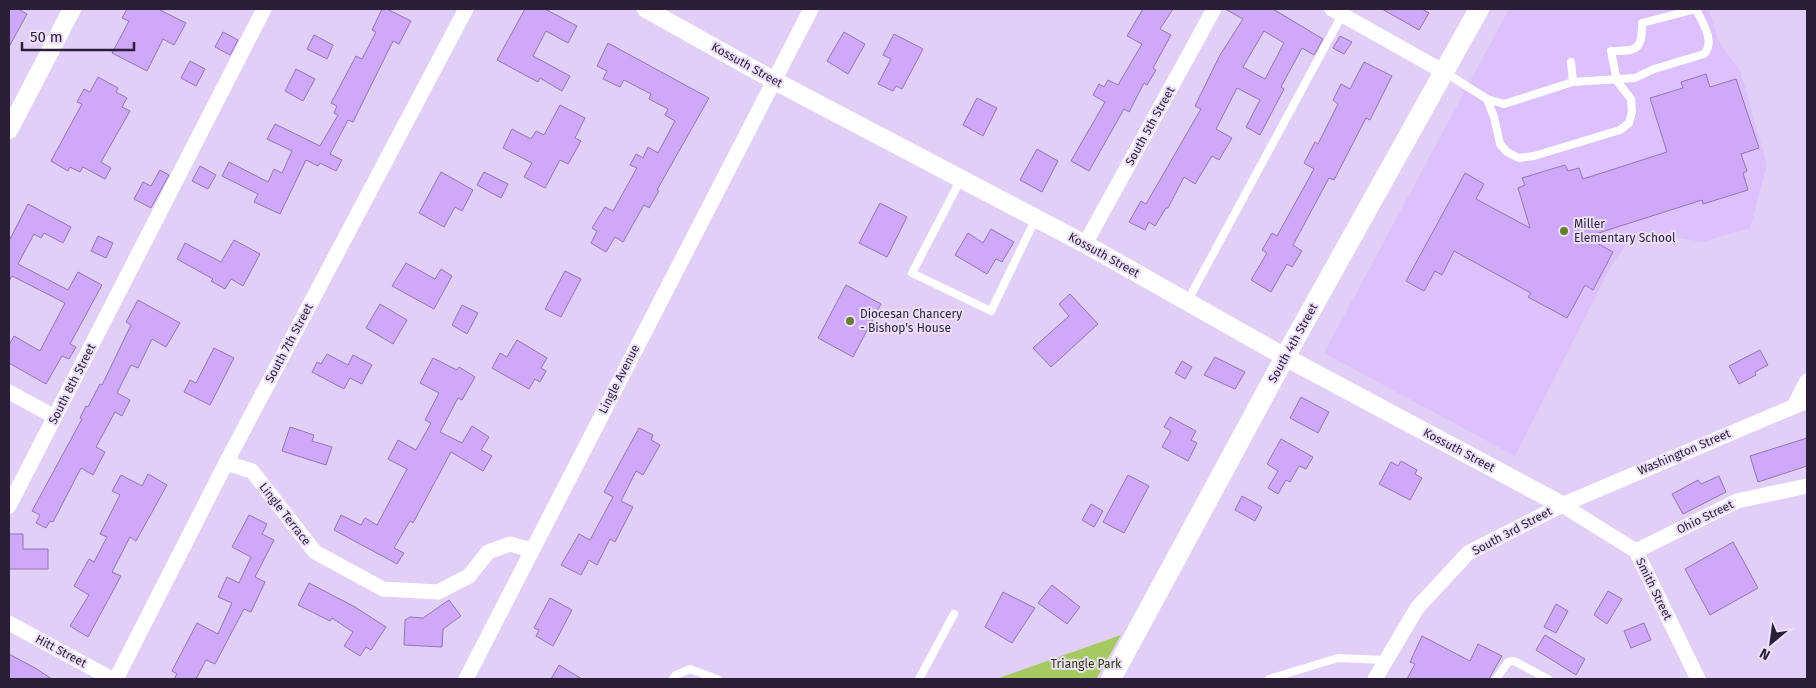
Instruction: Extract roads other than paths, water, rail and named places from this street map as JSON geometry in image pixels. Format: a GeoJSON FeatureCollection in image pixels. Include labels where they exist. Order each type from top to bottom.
{"type":"FeatureCollection","features":[{"type":"Feature","properties":{"kind":"main road","name":"South 4th Street"},"geometry":{"type":"LineString","coordinates":[[1111,679],[1285,357],[1479,9]]}},
{"type":"Feature","properties":{"kind":"street"},"geometry":{"type":"LineString","coordinates":[[9,130],[72,9]]}},
{"type":"Feature","properties":{"kind":"street","name":"South 8th Street"},"geometry":{"type":"LineString","coordinates":[[9,506],[264,9]]}},
{"type":"Feature","properties":{"kind":"street","name":"South 7th Street"},"geometry":{"type":"LineString","coordinates":[[116,679],[226,463],[466,9]]}},
{"type":"Feature","properties":{"kind":"street","name":"Kossuth Street"},"geometry":{"type":"LineString","coordinates":[[646,9],[773,80],[1085,244],[1285,357],[1562,505]]}},
{"type":"Feature","properties":{"kind":"street","name":"Lingle Avenue"},"geometry":{"type":"LineString","coordinates":[[466,679],[811,9]]}},
{"type":"Feature","properties":{"kind":"street","name":"South 5th Street"},"geometry":{"type":"LineString","coordinates":[[1085,244],[1214,9]]}},
{"type":"Feature","properties":{"kind":"street"},"geometry":{"type":"LineString","coordinates":[[1337,12],[1444,72]]}},
{"type":"Feature","properties":{"kind":"street"},"geometry":{"type":"LineString","coordinates":[[1800,403],[1807,381]]}},
{"type":"Feature","properties":{"kind":"street"},"geometry":{"type":"LineString","coordinates":[[9,392],[55,417]]}},
{"type":"Feature","properties":{"kind":"street","name":"Washington Street"},"geometry":{"type":"LineString","coordinates":[[1562,505],[1800,403]]}},
{"type":"Feature","properties":{"kind":"street","name":"Lingle Terrace"},"geometry":{"type":"LineString","coordinates":[[226,463],[252,471],[315,552],[383,589],[438,592],[469,576],[488,552],[510,544],[531,550]]}},
{"type":"Feature","properties":{"kind":"street","name":"Ohio Street"},"geometry":{"type":"LineString","coordinates":[[1636,551],[1737,501],[1807,486]]}},
{"type":"Feature","properties":{"kind":"street","name":"Smith Street"},"geometry":{"type":"LineString","coordinates":[[1562,505],[1636,551],[1698,679]]}},
{"type":"Feature","properties":{"kind":"street","name":"South 3rd Street"},"geometry":{"type":"LineString","coordinates":[[1375,679],[1417,608],[1468,553],[1562,505]]}},
{"type":"Feature","properties":{"kind":"street","name":"Hitt Street"},"geometry":{"type":"LineString","coordinates":[[9,623],[112,679]]}},
{"type":"Feature","properties":{"kind":"lane"},"geometry":{"type":"LineString","coordinates":[[1444,72],[1487,99],[1504,104],[1573,82],[1617,81],[1635,78],[1654,69],[1704,54],[1708,49],[1710,41],[1696,9],[1642,23],[1642,41],[1640,46],[1631,51],[1611,51],[1617,81],[1631,99],[1632,112],[1629,123],[1620,130],[1534,156],[1519,158],[1507,152],[1500,144],[1494,117],[1487,99]]}},
{"type":"Feature","properties":{"kind":"lane"},"geometry":{"type":"LineString","coordinates":[[1187,302],[1337,12]]}},
{"type":"Feature","properties":{"kind":"lane"},"geometry":{"type":"LineString","coordinates":[[1570,62],[1573,82]]}},
{"type":"Feature","properties":{"kind":"lane"},"geometry":{"type":"LineString","coordinates":[[961,178],[912,273],[991,312],[1036,218]]}},
{"type":"Feature","properties":{"kind":"lane"},"geometry":{"type":"LineString","coordinates":[[919,679],[954,614]]}},
{"type":"Feature","properties":{"kind":"lane"},"geometry":{"type":"LineString","coordinates":[[1269,679],[1338,658],[1386,660]]}},
{"type":"Feature","properties":{"kind":"lane"},"geometry":{"type":"LineString","coordinates":[[1496,679],[1508,662],[1514,661],[1548,679]]}},
{"type":"Feature","properties":{"kind":"lane"},"geometry":{"type":"LineString","coordinates":[[673,679],[676,675],[690,669],[700,671],[717,679]]}},
{"type":"Feature","properties":{"kind":"place","name":"Miller Elementary School"},"geometry":{"type":"Point","coordinates":[1564,231]}},
{"type":"Feature","properties":{"kind":"place","name":"Diocesan Chancery - Bishop's House"},"geometry":{"type":"Point","coordinates":[850,321]}},
{"type":"Feature","properties":{"kind":"park label","name":"Triangle Park"},"geometry":{"type":"Point","coordinates":[1086,664]}}]}
